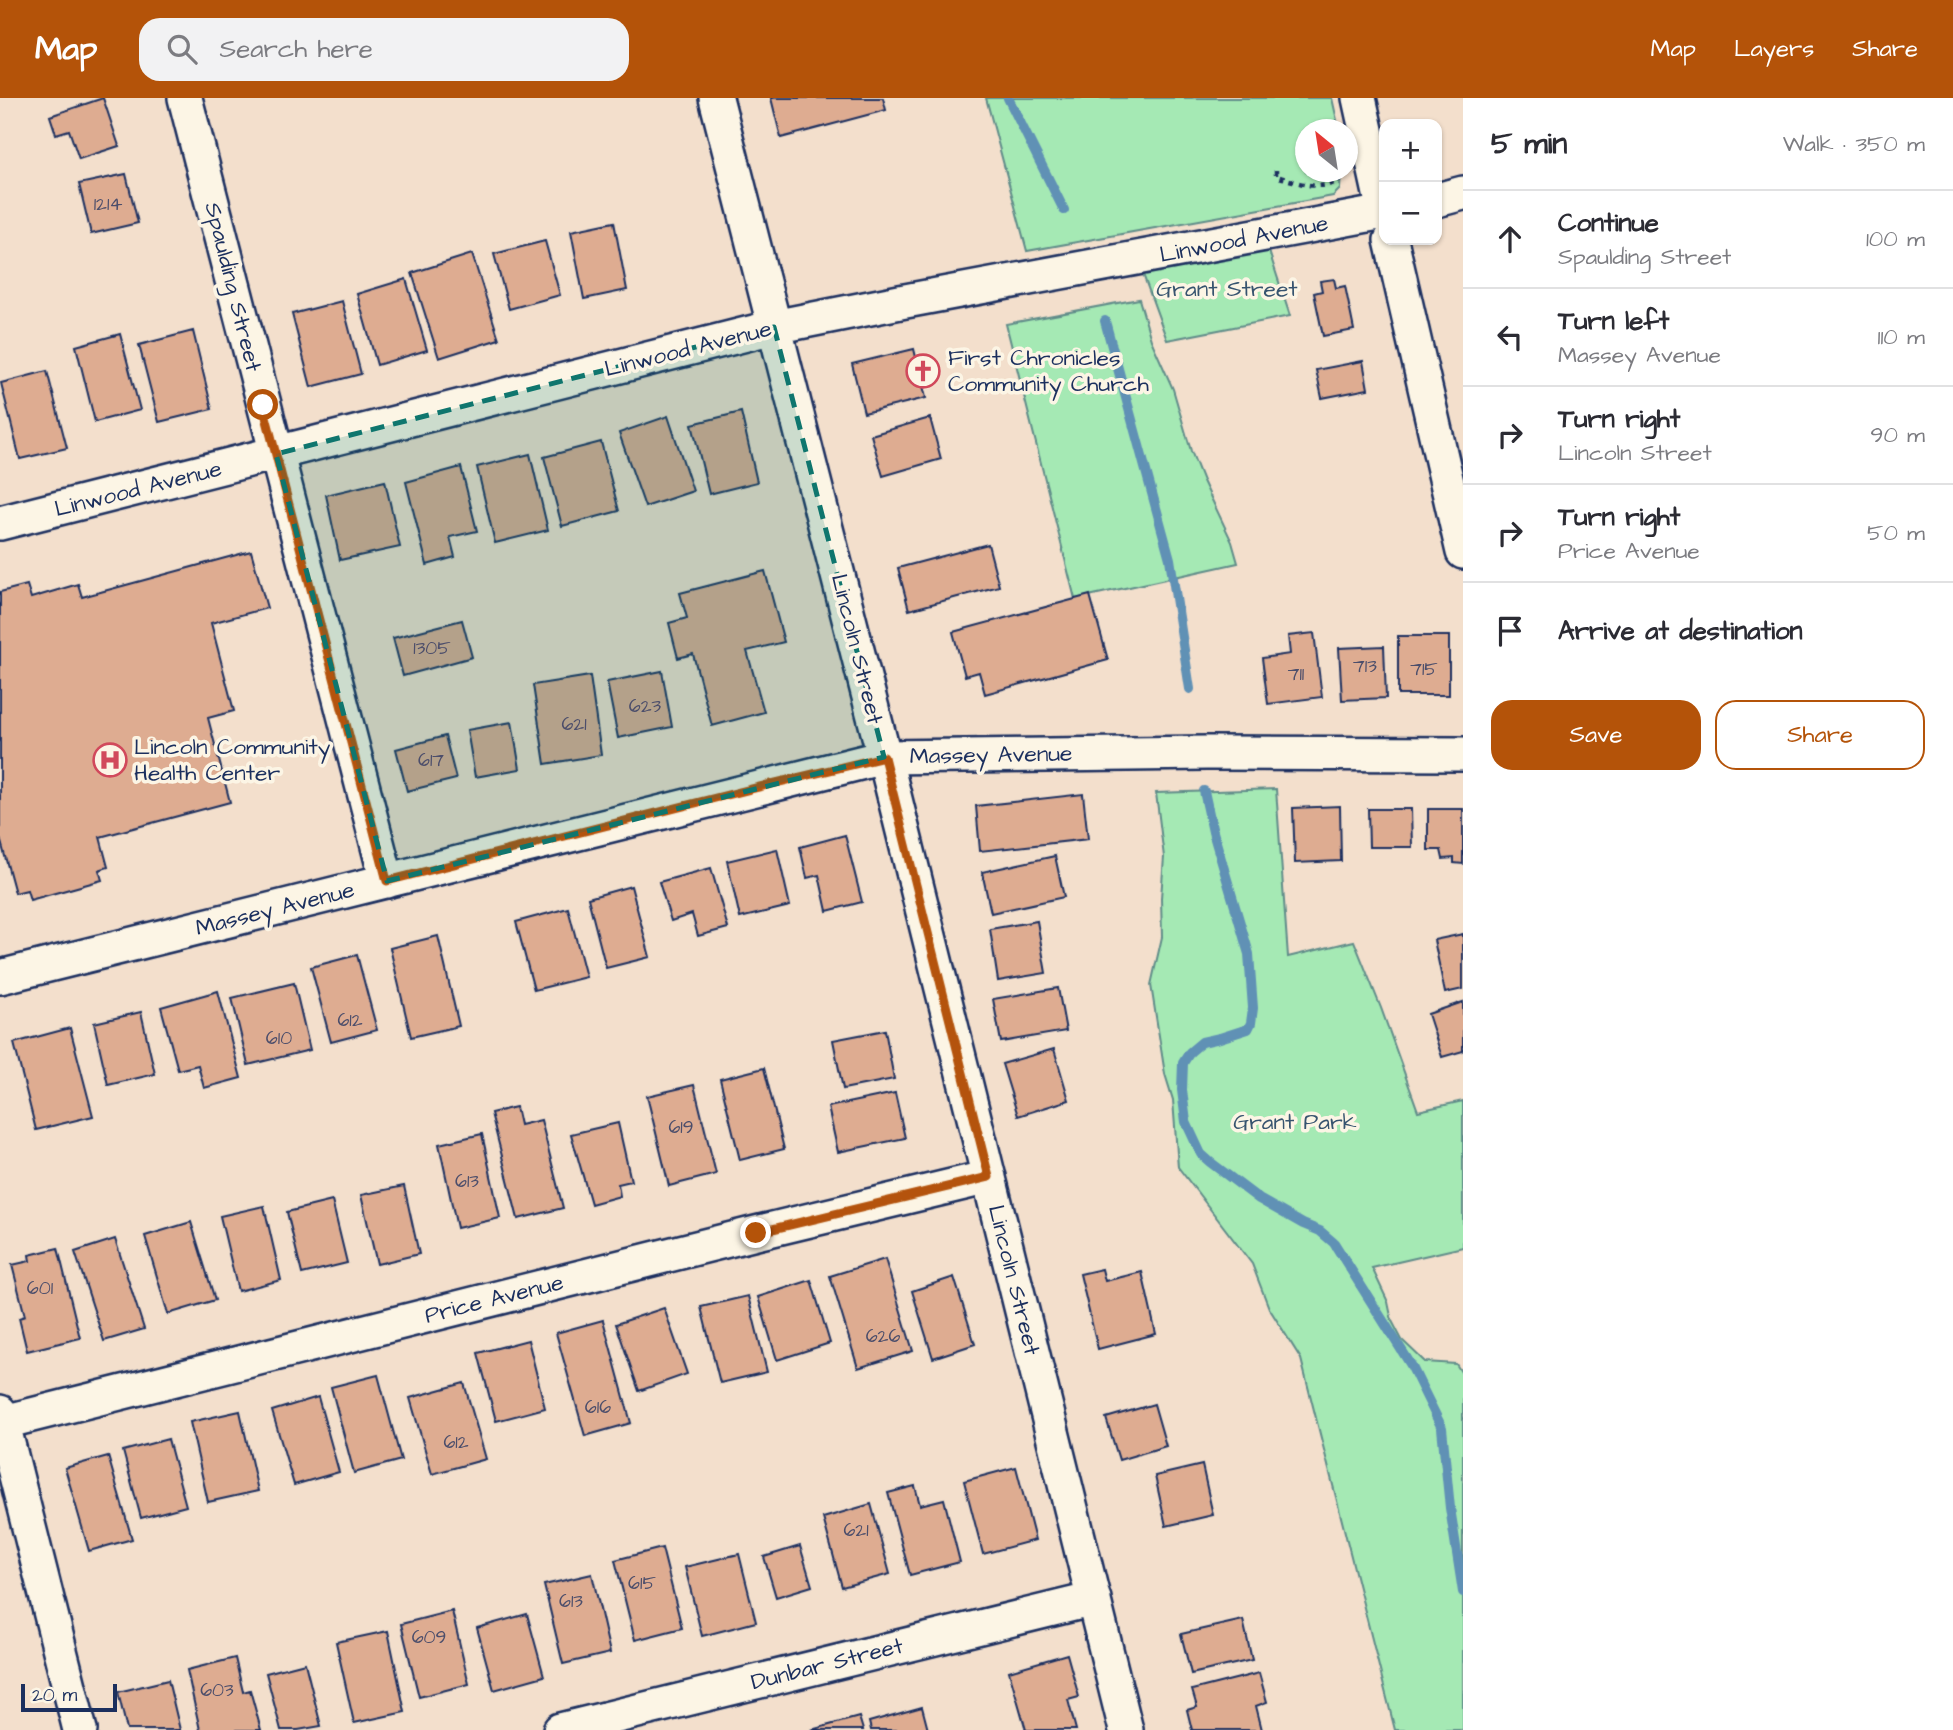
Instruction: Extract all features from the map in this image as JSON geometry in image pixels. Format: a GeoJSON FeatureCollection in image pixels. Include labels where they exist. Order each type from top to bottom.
{"type":"FeatureCollection","features":[{"type":"Feature","properties":{"kind":"street","name":"Spaulding Street"},"geometry":{"type":"LineString","coordinates":[[185,98],[387,881]]}},
{"type":"Feature","properties":{"kind":"street","name":"Lincoln Street"},"geometry":{"type":"LineString","coordinates":[[716,98],[884,757],[1126,1730]]}},
{"type":"Feature","properties":{"kind":"street"},"geometry":{"type":"LineString","coordinates":[[1359,98],[1379,189]]}},
{"type":"Feature","properties":{"kind":"street"},"geometry":{"type":"LineString","coordinates":[[1442,199],[1463,193]]}},
{"type":"Feature","properties":{"kind":"street","name":"Linwood Avenue"},"geometry":{"type":"LineString","coordinates":[[0,523],[774,327],[1379,213]]}},
{"type":"Feature","properties":{"kind":"street"},"geometry":{"type":"LineString","coordinates":[[1392,245],[1463,552]]}},
{"type":"Feature","properties":{"kind":"street","name":"Massey Avenue"},"geometry":{"type":"LineString","coordinates":[[0,977],[884,757],[1207,753],[1463,754]]}},
{"type":"Feature","properties":{"kind":"street","name":"Price Avenue"},"geometry":{"type":"LineString","coordinates":[[1,1419],[989,1177]]}},
{"type":"Feature","properties":{"kind":"street"},"geometry":{"type":"LineString","coordinates":[[1,1419],[80,1730]]}},
{"type":"Feature","properties":{"kind":"street","name":"Dunbar Street"},"geometry":{"type":"LineString","coordinates":[[560,1730],[1094,1599]]}},
{"type":"Feature","properties":{"kind":"path"},"geometry":{"type":"LineString","coordinates":[[1276,170],[1276,176],[1295,182]]}},
{"type":"Feature","properties":{"kind":"path"},"geometry":{"type":"LineString","coordinates":[[1297,182],[1325,186],[1336,182]]}},
{"type":"Feature","properties":{"kind":"highlighted area"},"geometry":{"type":"Polygon","coordinates":[[[774,327],[884,757],[387,881],[276,454],[774,327]]]}},
{"type":"Feature","properties":{"kind":"green space"},"geometry":{"type":"Polygon","coordinates":[[[986,98],[1332,98],[1337,119],[1295,119],[1295,182],[1340,182],[1340,189],[1333,196],[1027,251],[986,98]]]}},
{"type":"Feature","properties":{"kind":"green space","name":"Grant Street"},"geometry":{"type":"Polygon","coordinates":[[[1266,242],[1290,316],[1167,340],[1140,266],[1266,242]]]}},
{"type":"Feature","properties":{"kind":"green space"},"geometry":{"type":"Polygon","coordinates":[[[1139,299],[1151,340],[1173,389],[1191,451],[1232,542],[1238,563],[1075,599],[1006,324],[1139,299]]]}},
{"type":"Feature","properties":{"kind":"green space","name":"Grant Park"},"geometry":{"type":"Polygon","coordinates":[[[1276,789],[1288,957],[1354,941],[1418,1111],[1463,1101],[1463,1247],[1372,1268],[1402,1340],[1425,1362],[1456,1364],[1463,1375],[1463,1730],[1395,1730],[1301,1359],[1269,1308],[1252,1264],[1178,1167],[1173,1100],[1165,1074],[1151,985],[1162,937],[1164,857],[1156,793],[1276,789]]]}},
{"type":"Feature","properties":{"kind":"building"},"geometry":{"type":"Polygon","coordinates":[[[103,98],[119,146],[79,159],[69,130],[56,134],[50,116],[103,98]]]}},
{"type":"Feature","properties":{"kind":"building"},"geometry":{"type":"Polygon","coordinates":[[[771,98],[883,98],[886,110],[781,138],[771,98]]]}},
{"type":"Feature","properties":{"kind":"building"},"geometry":{"type":"Polygon","coordinates":[[[126,174],[138,223],[91,234],[79,184],[126,174]]]}},
{"type":"Feature","properties":{"kind":"building"},"geometry":{"type":"Polygon","coordinates":[[[614,222],[627,290],[584,299],[571,231],[614,222]]]}},
{"type":"Feature","properties":{"kind":"building"},"geometry":{"type":"Polygon","coordinates":[[[545,241],[560,295],[509,309],[494,254],[545,241]]]}},
{"type":"Feature","properties":{"kind":"building"},"geometry":{"type":"Polygon","coordinates":[[[472,254],[499,339],[439,358],[412,273],[472,254]]]}},
{"type":"Feature","properties":{"kind":"building"},"geometry":{"type":"Polygon","coordinates":[[[406,279],[427,350],[377,365],[357,294],[406,279]]]}},
{"type":"Feature","properties":{"kind":"building"},"geometry":{"type":"Polygon","coordinates":[[[1334,279],[1336,288],[1345,286],[1354,330],[1323,336],[1314,293],[1322,291],[1320,281],[1334,279]]]}},
{"type":"Feature","properties":{"kind":"building"},"geometry":{"type":"Polygon","coordinates":[[[342,301],[361,374],[311,387],[292,314],[342,301]]]}},
{"type":"Feature","properties":{"kind":"building"},"geometry":{"type":"Polygon","coordinates":[[[193,331],[212,409],[159,422],[139,345],[193,331]]]}},
{"type":"Feature","properties":{"kind":"building"},"geometry":{"type":"Polygon","coordinates":[[[120,334],[140,410],[95,422],[76,346],[120,334]]]}},
{"type":"Feature","properties":{"kind":"building"},"geometry":{"type":"Polygon","coordinates":[[[914,349],[926,398],[864,413],[852,364],[914,349]]]}},
{"type":"Feature","properties":{"kind":"building"},"geometry":{"type":"Polygon","coordinates":[[[1363,361],[1368,389],[1322,398],[1316,370],[1363,361]]]}},
{"type":"Feature","properties":{"kind":"building"},"geometry":{"type":"Polygon","coordinates":[[[47,371],[67,448],[20,459],[1,383],[47,371]]]}},
{"type":"Feature","properties":{"kind":"building"},"geometry":{"type":"Polygon","coordinates":[[[741,412],[757,482],[709,494],[692,424],[741,412]]]}},
{"type":"Feature","properties":{"kind":"building"},"geometry":{"type":"Polygon","coordinates":[[[668,416],[693,491],[645,507],[619,433],[668,416]]]}},
{"type":"Feature","properties":{"kind":"building"},"geometry":{"type":"Polygon","coordinates":[[[930,418],[941,459],[883,476],[871,435],[930,418]]]}},
{"type":"Feature","properties":{"kind":"building"},"geometry":{"type":"Polygon","coordinates":[[[601,442],[619,511],[562,526],[544,457],[601,442]]]}},
{"type":"Feature","properties":{"kind":"building"},"geometry":{"type":"Polygon","coordinates":[[[530,454],[548,530],[495,543],[477,467],[530,454]]]}},
{"type":"Feature","properties":{"kind":"building"},"geometry":{"type":"Polygon","coordinates":[[[461,467],[477,531],[450,537],[455,557],[427,565],[406,482],[461,467]]]}},
{"type":"Feature","properties":{"kind":"building"},"geometry":{"type":"Polygon","coordinates":[[[385,481],[400,547],[340,560],[326,495],[385,481]]]}},
{"type":"Feature","properties":{"kind":"building"},"geometry":{"type":"Polygon","coordinates":[[[988,544],[999,586],[909,610],[898,568],[988,544]]]}},
{"type":"Feature","properties":{"kind":"building","name":"Lincoln Community Health Center"},"geometry":{"type":"Polygon","coordinates":[[[251,551],[267,608],[211,623],[234,711],[208,718],[230,802],[100,837],[108,867],[99,870],[102,880],[30,900],[27,890],[15,893],[0,838],[0,592],[27,585],[31,598],[78,584],[82,597],[251,551]]]}},
{"type":"Feature","properties":{"kind":"building"},"geometry":{"type":"Polygon","coordinates":[[[765,571],[784,642],[747,651],[764,712],[712,726],[693,654],[678,658],[669,623],[687,618],[680,593],[765,571]]]}},
{"type":"Feature","properties":{"kind":"building"},"geometry":{"type":"Polygon","coordinates":[[[1090,595],[1108,660],[985,694],[979,672],[965,676],[953,632],[1090,595]]]}},
{"type":"Feature","properties":{"kind":"building"},"geometry":{"type":"Polygon","coordinates":[[[462,620],[472,657],[403,676],[393,638],[462,620]]]}},
{"type":"Feature","properties":{"kind":"building"},"geometry":{"type":"Polygon","coordinates":[[[1314,633],[1322,697],[1268,704],[1262,658],[1290,654],[1288,636],[1314,633]]]}},
{"type":"Feature","properties":{"kind":"building"},"geometry":{"type":"Polygon","coordinates":[[[1398,636],[1449,636],[1449,695],[1398,695],[1398,636]]]}},
{"type":"Feature","properties":{"kind":"building"},"geometry":{"type":"Polygon","coordinates":[[[1384,646],[1386,698],[1342,700],[1339,648],[1384,646]]]}},
{"type":"Feature","properties":{"kind":"building"},"geometry":{"type":"Polygon","coordinates":[[[662,671],[672,727],[618,738],[607,682],[662,671]]]}},
{"type":"Feature","properties":{"kind":"building"},"geometry":{"type":"Polygon","coordinates":[[[590,676],[601,755],[545,764],[533,685],[590,676]]]}},
{"type":"Feature","properties":{"kind":"building"},"geometry":{"type":"Polygon","coordinates":[[[512,722],[520,769],[475,777],[467,730],[512,722]]]}},
{"type":"Feature","properties":{"kind":"building"},"geometry":{"type":"Polygon","coordinates":[[[445,736],[456,779],[407,791],[396,749],[445,736]]]}},
{"type":"Feature","properties":{"kind":"building"},"geometry":{"type":"Polygon","coordinates":[[[1083,794],[1088,839],[980,851],[976,806],[1083,794]]]}},
{"type":"Feature","properties":{"kind":"building"},"geometry":{"type":"Polygon","coordinates":[[[1340,806],[1341,861],[1295,863],[1293,808],[1340,806]]]}},
{"type":"Feature","properties":{"kind":"building"},"geometry":{"type":"Polygon","coordinates":[[[1368,809],[1411,809],[1412,847],[1369,847],[1368,809]]]}},
{"type":"Feature","properties":{"kind":"building"},"geometry":{"type":"Polygon","coordinates":[[[1428,809],[1463,809],[1463,864],[1454,863],[1454,858],[1443,859],[1441,850],[1428,850],[1428,809]]]}},
{"type":"Feature","properties":{"kind":"building"},"geometry":{"type":"Polygon","coordinates":[[[845,835],[862,902],[827,911],[819,875],[807,878],[800,847],[845,835]]]}},
{"type":"Feature","properties":{"kind":"building"},"geometry":{"type":"Polygon","coordinates":[[[777,849],[790,906],[740,918],[727,861],[777,849]]]}},
{"type":"Feature","properties":{"kind":"building"},"geometry":{"type":"Polygon","coordinates":[[[1055,856],[1064,897],[991,913],[982,872],[1055,856]]]}},
{"type":"Feature","properties":{"kind":"building"},"geometry":{"type":"Polygon","coordinates":[[[711,868],[728,928],[698,936],[692,914],[671,921],[659,882],[711,868]]]}},
{"type":"Feature","properties":{"kind":"building"},"geometry":{"type":"Polygon","coordinates":[[[631,886],[650,957],[606,968],[588,898],[631,886]]]}},
{"type":"Feature","properties":{"kind":"building"},"geometry":{"type":"Polygon","coordinates":[[[568,908],[586,977],[534,990],[516,922],[568,908]]]}},
{"type":"Feature","properties":{"kind":"building"},"geometry":{"type":"Polygon","coordinates":[[[1037,921],[1046,973],[998,981],[990,929],[1037,921]]]}},
{"type":"Feature","properties":{"kind":"building"},"geometry":{"type":"Polygon","coordinates":[[[1463,934],[1463,989],[1445,993],[1434,940],[1463,934]]]}},
{"type":"Feature","properties":{"kind":"building"},"geometry":{"type":"Polygon","coordinates":[[[438,936],[459,1026],[411,1037],[390,948],[438,936]]]}},
{"type":"Feature","properties":{"kind":"building"},"geometry":{"type":"Polygon","coordinates":[[[357,955],[377,1030],[331,1042],[311,967],[357,955]]]}},
{"type":"Feature","properties":{"kind":"building"},"geometry":{"type":"Polygon","coordinates":[[[294,983],[310,1050],[248,1065],[232,998],[294,983]]]}},
{"type":"Feature","properties":{"kind":"building"},"geometry":{"type":"Polygon","coordinates":[[[1058,988],[1066,1031],[1001,1042],[993,999],[1058,988]]]}},
{"type":"Feature","properties":{"kind":"building"},"geometry":{"type":"Polygon","coordinates":[[[218,991],[241,1078],[204,1088],[198,1065],[178,1070],[161,1007],[218,991]]]}},
{"type":"Feature","properties":{"kind":"building"},"geometry":{"type":"Polygon","coordinates":[[[1463,1002],[1463,1051],[1442,1057],[1428,1014],[1463,1002]]]}},
{"type":"Feature","properties":{"kind":"building"},"geometry":{"type":"Polygon","coordinates":[[[141,1012],[155,1074],[108,1085],[94,1023],[141,1012]]]}},
{"type":"Feature","properties":{"kind":"building"},"geometry":{"type":"Polygon","coordinates":[[[70,1028],[93,1116],[36,1130],[14,1043],[70,1028]]]}},
{"type":"Feature","properties":{"kind":"building"},"geometry":{"type":"Polygon","coordinates":[[[885,1030],[894,1079],[843,1089],[833,1040],[885,1030]]]}},
{"type":"Feature","properties":{"kind":"building"},"geometry":{"type":"Polygon","coordinates":[[[1054,1049],[1069,1100],[1018,1116],[1002,1064],[1054,1049]]]}},
{"type":"Feature","properties":{"kind":"building"},"geometry":{"type":"Polygon","coordinates":[[[764,1068],[784,1149],[740,1160],[720,1079],[764,1068]]]}},
{"type":"Feature","properties":{"kind":"building"},"geometry":{"type":"Polygon","coordinates":[[[694,1085],[716,1174],[669,1186],[647,1096],[694,1085]]]}},
{"type":"Feature","properties":{"kind":"building"},"geometry":{"type":"Polygon","coordinates":[[[895,1093],[905,1138],[838,1152],[828,1107],[895,1093]]]}},
{"type":"Feature","properties":{"kind":"building"},"geometry":{"type":"Polygon","coordinates":[[[516,1107],[520,1125],[541,1120],[563,1208],[518,1219],[491,1113],[516,1107]]]}},
{"type":"Feature","properties":{"kind":"building"},"geometry":{"type":"Polygon","coordinates":[[[618,1123],[631,1181],[618,1184],[620,1196],[591,1204],[571,1134],[618,1123]]]}},
{"type":"Feature","properties":{"kind":"building"},"geometry":{"type":"Polygon","coordinates":[[[482,1134],[500,1218],[457,1228],[439,1144],[482,1134]]]}},
{"type":"Feature","properties":{"kind":"building"},"geometry":{"type":"Polygon","coordinates":[[[404,1186],[419,1254],[377,1264],[361,1195],[404,1186]]]}},
{"type":"Feature","properties":{"kind":"building"},"geometry":{"type":"Polygon","coordinates":[[[332,1201],[347,1263],[302,1274],[287,1212],[332,1201]]]}},
{"type":"Feature","properties":{"kind":"building"},"geometry":{"type":"Polygon","coordinates":[[[264,1206],[281,1280],[238,1291],[220,1216],[264,1206]]]}},
{"type":"Feature","properties":{"kind":"building"},"geometry":{"type":"Polygon","coordinates":[[[191,1222],[215,1300],[168,1314],[145,1236],[191,1222]]]}},
{"type":"Feature","properties":{"kind":"building"},"geometry":{"type":"Polygon","coordinates":[[[115,1239],[144,1329],[104,1341],[75,1252],[115,1239]]]}},
{"type":"Feature","properties":{"kind":"building"},"geometry":{"type":"Polygon","coordinates":[[[58,1248],[80,1338],[27,1351],[19,1318],[25,1316],[12,1265],[30,1261],[29,1255],[58,1248]]]}},
{"type":"Feature","properties":{"kind":"building"},"geometry":{"type":"Polygon","coordinates":[[[885,1259],[913,1351],[858,1368],[830,1276],[885,1259]]]}},
{"type":"Feature","properties":{"kind":"building"},"geometry":{"type":"Polygon","coordinates":[[[1102,1269],[1105,1281],[1142,1272],[1156,1334],[1098,1349],[1080,1274],[1102,1269]]]}},
{"type":"Feature","properties":{"kind":"building"},"geometry":{"type":"Polygon","coordinates":[[[954,1277],[975,1344],[933,1358],[912,1291],[954,1277]]]}},
{"type":"Feature","properties":{"kind":"building"},"geometry":{"type":"Polygon","coordinates":[[[811,1280],[830,1343],[777,1360],[758,1297],[811,1280]]]}},
{"type":"Feature","properties":{"kind":"building"},"geometry":{"type":"Polygon","coordinates":[[[748,1296],[767,1372],[720,1383],[701,1307],[748,1296]]]}},
{"type":"Feature","properties":{"kind":"building"},"geometry":{"type":"Polygon","coordinates":[[[664,1308],[687,1374],[639,1391],[616,1324],[664,1308]]]}},
{"type":"Feature","properties":{"kind":"building"},"geometry":{"type":"Polygon","coordinates":[[[603,1320],[631,1423],[585,1436],[556,1333],[603,1320]]]}},
{"type":"Feature","properties":{"kind":"building"},"geometry":{"type":"Polygon","coordinates":[[[528,1340],[545,1408],[496,1421],[478,1353],[528,1340]]]}},
{"type":"Feature","properties":{"kind":"building"},"geometry":{"type":"Polygon","coordinates":[[[378,1375],[401,1460],[354,1473],[331,1387],[378,1375]]]}},
{"type":"Feature","properties":{"kind":"building"},"geometry":{"type":"Polygon","coordinates":[[[464,1383],[486,1459],[432,1474],[410,1398],[464,1383]]]}},
{"type":"Feature","properties":{"kind":"building"},"geometry":{"type":"Polygon","coordinates":[[[318,1397],[339,1472],[294,1485],[272,1411],[318,1397]]]}},
{"type":"Feature","properties":{"kind":"building"},"geometry":{"type":"Polygon","coordinates":[[[1154,1404],[1166,1446],[1119,1460],[1106,1418],[1154,1404]]]}},
{"type":"Feature","properties":{"kind":"building"},"geometry":{"type":"Polygon","coordinates":[[[240,1411],[258,1491],[208,1502],[190,1422],[240,1411]]]}},
{"type":"Feature","properties":{"kind":"building"},"geometry":{"type":"Polygon","coordinates":[[[168,1439],[186,1506],[141,1518],[123,1451],[168,1439]]]}},
{"type":"Feature","properties":{"kind":"building"},"geometry":{"type":"Polygon","coordinates":[[[108,1456],[132,1539],[89,1551],[65,1468],[108,1456]]]}},
{"type":"Feature","properties":{"kind":"building"},"geometry":{"type":"Polygon","coordinates":[[[1202,1465],[1213,1515],[1166,1526],[1155,1476],[1202,1465]]]}},
{"type":"Feature","properties":{"kind":"building"},"geometry":{"type":"Polygon","coordinates":[[[1016,1467],[1035,1540],[983,1554],[964,1481],[1016,1467]]]}},
{"type":"Feature","properties":{"kind":"building"},"geometry":{"type":"Polygon","coordinates":[[[915,1486],[920,1505],[944,1499],[960,1562],[910,1575],[888,1493],[915,1486]]]}},
{"type":"Feature","properties":{"kind":"building"},"geometry":{"type":"Polygon","coordinates":[[[871,1504],[890,1574],[842,1587],[823,1518],[871,1504]]]}},
{"type":"Feature","properties":{"kind":"building"},"geometry":{"type":"Polygon","coordinates":[[[800,1546],[812,1586],[776,1597],[764,1557],[800,1546]]]}},
{"type":"Feature","properties":{"kind":"building"},"geometry":{"type":"Polygon","coordinates":[[[662,1548],[682,1628],[635,1640],[615,1560],[662,1548]]]}},
{"type":"Feature","properties":{"kind":"building"},"geometry":{"type":"Polygon","coordinates":[[[739,1554],[756,1622],[702,1636],[685,1567],[739,1554]]]}},
{"type":"Feature","properties":{"kind":"building"},"geometry":{"type":"Polygon","coordinates":[[[592,1574],[610,1653],[563,1664],[544,1585],[592,1574]]]}},
{"type":"Feature","properties":{"kind":"building"},"geometry":{"type":"Polygon","coordinates":[[[452,1611],[469,1684],[419,1697],[401,1624],[452,1611]]]}},
{"type":"Feature","properties":{"kind":"building"},"geometry":{"type":"Polygon","coordinates":[[[527,1614],[544,1676],[494,1690],[477,1628],[527,1614]]]}},
{"type":"Feature","properties":{"kind":"building"},"geometry":{"type":"Polygon","coordinates":[[[1243,1620],[1252,1660],[1191,1674],[1181,1634],[1243,1620]]]}},
{"type":"Feature","properties":{"kind":"building"},"geometry":{"type":"Polygon","coordinates":[[[388,1631],[405,1712],[354,1723],[336,1642],[388,1631]]]}},
{"type":"Feature","properties":{"kind":"building"},"geometry":{"type":"Polygon","coordinates":[[[1067,1654],[1079,1697],[1068,1700],[1076,1730],[1026,1730],[1009,1671],[1067,1654]]]}},
{"type":"Feature","properties":{"kind":"building"},"geometry":{"type":"Polygon","coordinates":[[[235,1658],[243,1692],[250,1690],[261,1730],[200,1730],[187,1670],[235,1658]]]}},
{"type":"Feature","properties":{"kind":"building"},"geometry":{"type":"Polygon","coordinates":[[[305,1663],[321,1726],[281,1730],[266,1673],[305,1663]]]}},
{"type":"Feature","properties":{"kind":"building"},"geometry":{"type":"Polygon","coordinates":[[[1259,1673],[1267,1702],[1256,1706],[1262,1730],[1192,1730],[1187,1710],[1197,1707],[1192,1690],[1259,1673]]]}},
{"type":"Feature","properties":{"kind":"building"},"geometry":{"type":"Polygon","coordinates":[[[168,1680],[180,1730],[127,1730],[118,1692],[168,1680]]]}},
{"type":"Feature","properties":{"kind":"building"},"geometry":{"type":"Polygon","coordinates":[[[922,1707],[928,1730],[871,1730],[869,1722],[922,1707]]]}},
{"type":"Feature","properties":{"kind":"building"},"geometry":{"type":"Polygon","coordinates":[[[859,1717],[863,1730],[811,1730],[859,1717]]]}},
{"type":"Feature","properties":{"kind":"waterway"},"geometry":{"type":"LineString","coordinates":[[1008,98],[1064,210]]}},
{"type":"Feature","properties":{"kind":"waterway"},"geometry":{"type":"LineString","coordinates":[[1105,321],[1170,559],[1190,689]]}},
{"type":"Feature","properties":{"kind":"waterway"},"geometry":{"type":"LineString","coordinates":[[1204,791],[1213,832],[1249,954],[1253,1008],[1248,1029],[1202,1042],[1190,1052],[1183,1063],[1182,1090],[1186,1122],[1201,1154],[1210,1162],[1259,1199],[1320,1231],[1334,1243],[1411,1365],[1442,1428],[1450,1508],[1463,1592]]}},
{"type":"Feature","properties":{"kind":"place","name":"First Chronicles Community Church"},"geometry":{"type":"Point","coordinates":[923,371]}},
{"type":"Feature","properties":{"kind":"place","name":"Lincoln Community Health Center"},"geometry":{"type":"Point","coordinates":[110,760]}},
{"type":"Feature","properties":{"kind":"route"},"geometry":{"type":"LineString","coordinates":[[263,405],[387,881],[884,757],[989,1177],[756,1233]]}}]}
